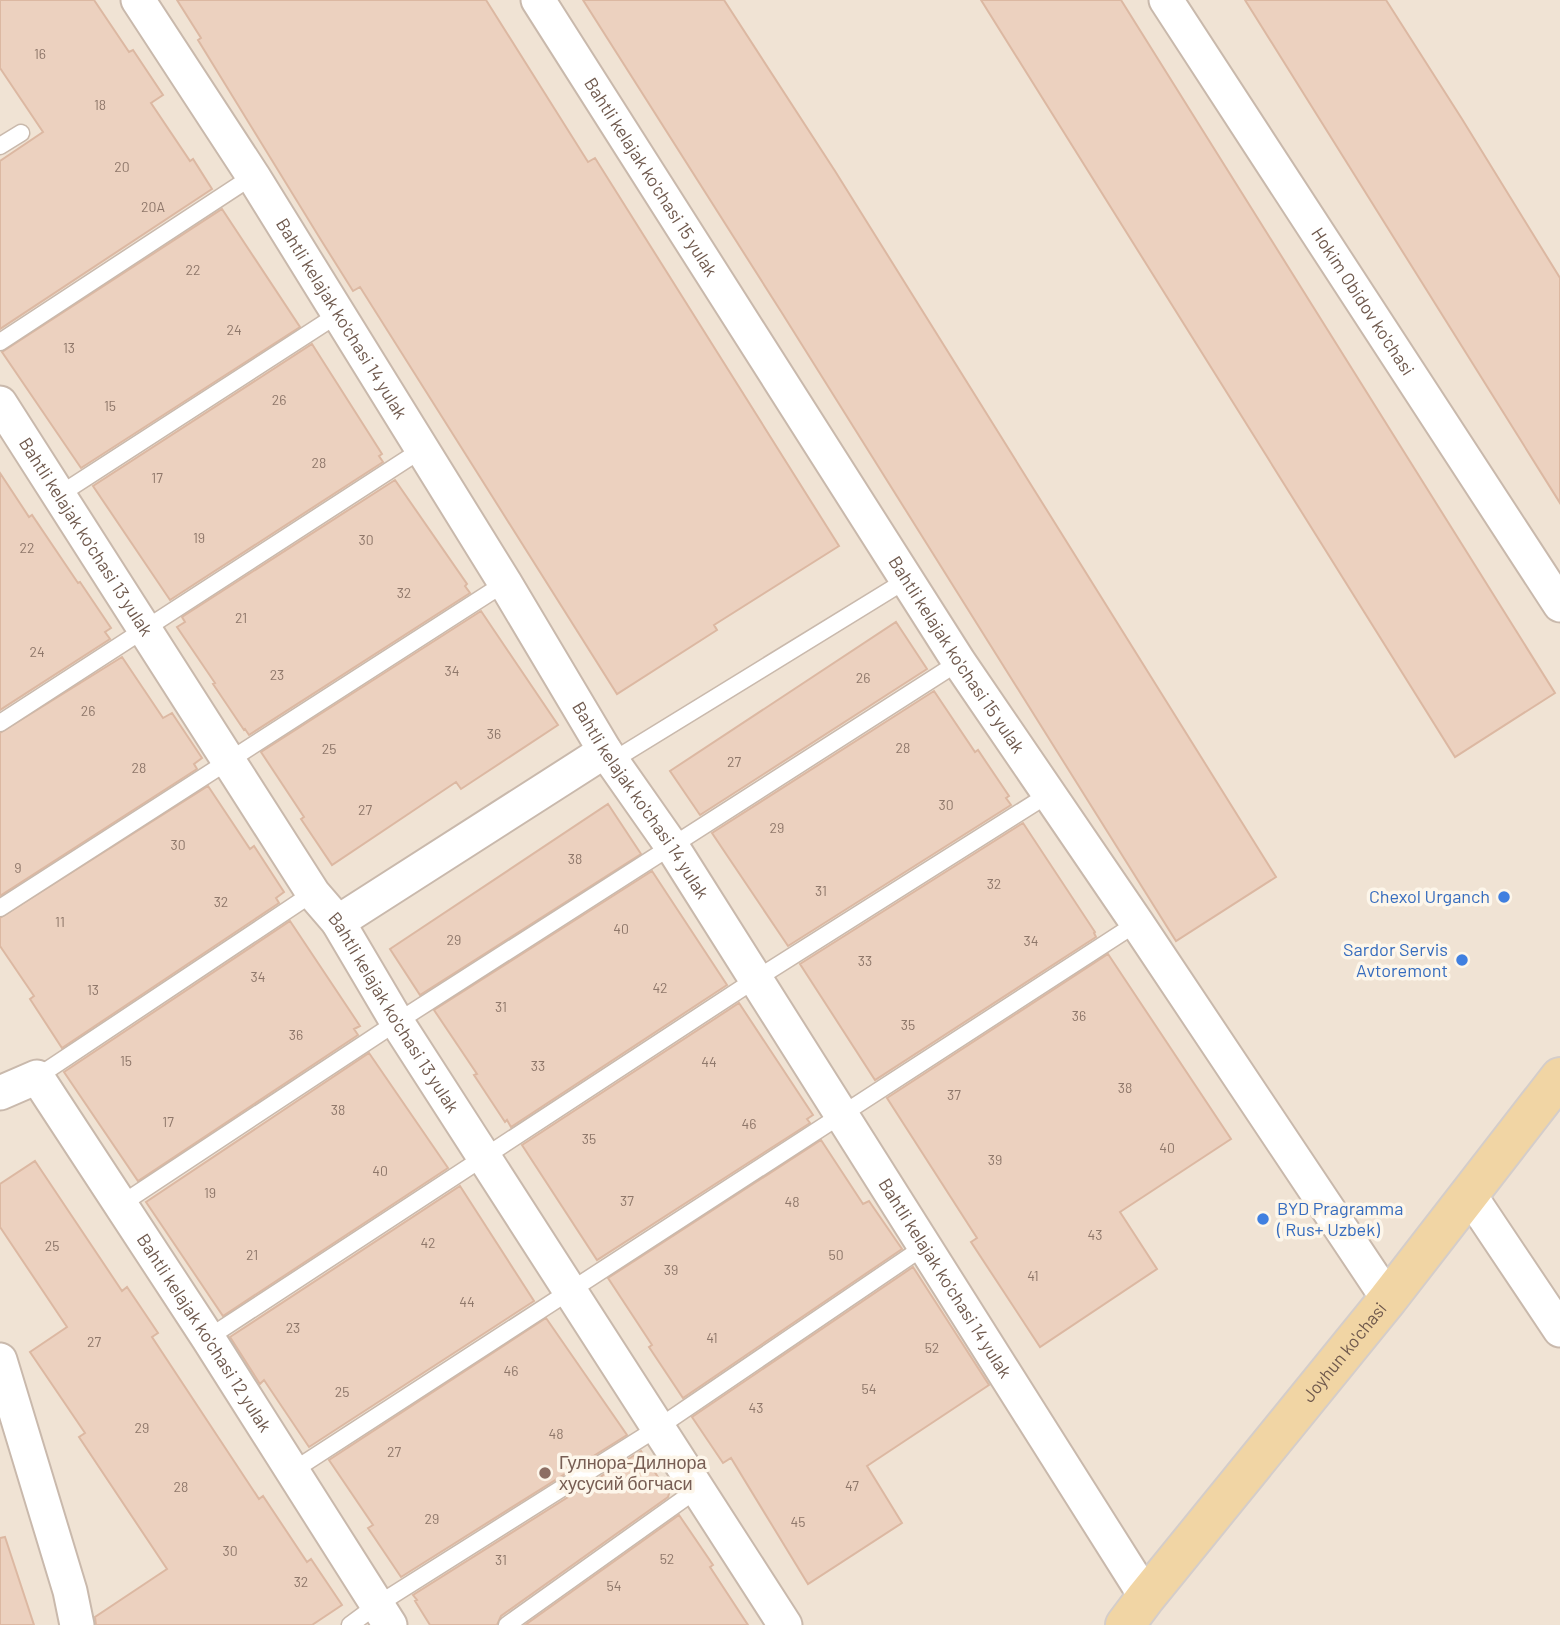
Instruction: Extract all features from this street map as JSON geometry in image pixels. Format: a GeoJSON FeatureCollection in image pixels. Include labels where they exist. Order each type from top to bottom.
{"type":"FeatureCollection","features":[{"type":"Feature","properties":{"kind":"main road","name":"Joyhun ko'chasi"},"geometry":{"type":"LineString","coordinates":[[1135,1611],[1388,1299],[1560,1077]]}},
{"type":"Feature","properties":{"kind":"street","name":"Bahtli kelajak ko'chasi 14 yulak"},"geometry":{"type":"LineString","coordinates":[[138,0],[253,176],[609,756],[673,848],[925,1247],[1135,1611]]}},
{"type":"Feature","properties":{"kind":"street","name":"Bahtli kelajak ko'chasi 15 yulak"},"geometry":{"type":"LineString","coordinates":[[538,0],[959,662],[1138,923],[1388,1299]]}},
{"type":"Feature","properties":{"kind":"street","name":"Hokim Obidov ko'chasi"},"geometry":{"type":"LineString","coordinates":[[1166,0],[1560,605]]}},
{"type":"Feature","properties":{"kind":"street","name":"Bahtli kelajak ko'chasi 13 yulak"},"geometry":{"type":"LineString","coordinates":[[0,403],[313,893],[338,922],[397,1022],[785,1625]]}},
{"type":"Feature","properties":{"kind":"street"},"geometry":{"type":"LineString","coordinates":[[338,922],[609,756]]}},
{"type":"Feature","properties":{"kind":"street"},"geometry":{"type":"LineString","coordinates":[[0,1093],[37,1077]]}},
{"type":"Feature","properties":{"kind":"street","name":"Bahtli kelajak ko'chasi 12 yulak"},"geometry":{"type":"LineString","coordinates":[[37,1077],[208,1338],[384,1615]]}},
{"type":"Feature","properties":{"kind":"street"},"geometry":{"type":"LineString","coordinates":[[1469,1194],[1560,1330]]}},
{"type":"Feature","properties":{"kind":"street"},"geometry":{"type":"LineString","coordinates":[[0,1360],[70,1591],[77,1625]]}},
{"type":"Feature","properties":{"kind":"lane"},"geometry":{"type":"LineString","coordinates":[[0,146],[20,133]]}},
{"type":"Feature","properties":{"kind":"lane"},"geometry":{"type":"LineString","coordinates":[[0,342],[253,176]]}},
{"type":"Feature","properties":{"kind":"lane"},"geometry":{"type":"LineString","coordinates":[[60,495],[337,315]]}},
{"type":"Feature","properties":{"kind":"lane"},"geometry":{"type":"LineString","coordinates":[[0,723],[421,450]]}},
{"type":"Feature","properties":{"kind":"lane"},"geometry":{"type":"LineString","coordinates":[[609,756],[908,579]]}},
{"type":"Feature","properties":{"kind":"lane"},"geometry":{"type":"LineString","coordinates":[[0,908],[505,583]]}},
{"type":"Feature","properties":{"kind":"lane"},"geometry":{"type":"LineString","coordinates":[[120,1205],[397,1022],[673,848],[959,662]]}},
{"type":"Feature","properties":{"kind":"lane"},"geometry":{"type":"LineString","coordinates":[[208,1338],[756,979],[1049,794]]}},
{"type":"Feature","properties":{"kind":"lane"},"geometry":{"type":"LineString","coordinates":[[37,1077],[313,893]]}},
{"type":"Feature","properties":{"kind":"lane"},"geometry":{"type":"LineString","coordinates":[[292,1472],[569,1289],[842,1116],[1138,923]]}},
{"type":"Feature","properties":{"kind":"lane"},"geometry":{"type":"LineString","coordinates":[[350,1625],[384,1615],[925,1247]]}},
{"type":"Feature","properties":{"kind":"lane"},"geometry":{"type":"LineString","coordinates":[[507,1625],[699,1488]]}},
{"type":"Feature","properties":{"kind":"shaded area"},"geometry":{"type":"Polygon","coordinates":[[[0,0],[1560,0],[1560,1625],[0,1625],[0,0]]]}},
{"type":"Feature","properties":{"kind":"building"},"geometry":{"type":"Polygon","coordinates":[[[0,0],[94,0],[129,52],[133,50],[163,95],[151,103],[212,189],[0,329],[0,161],[43,132],[0,68],[0,0]]]}},
{"type":"Feature","properties":{"kind":"building"},"geometry":{"type":"Polygon","coordinates":[[[177,0],[486,0],[588,162],[595,158],[839,546],[714,625],[717,630],[617,694],[360,287],[353,291],[198,40],[201,38],[177,0]]]}},
{"type":"Feature","properties":{"kind":"building"},"geometry":{"type":"Polygon","coordinates":[[[583,0],[724,0],[835,171],[1276,877],[1176,941],[583,0]]]}},
{"type":"Feature","properties":{"kind":"building"},"geometry":{"type":"Polygon","coordinates":[[[981,0],[1121,0],[1555,693],[1455,757],[981,0]]]}},
{"type":"Feature","properties":{"kind":"building"},"geometry":{"type":"Polygon","coordinates":[[[1245,0],[1386,0],[1462,119],[1560,278],[1560,503],[1245,0]]]}},
{"type":"Feature","properties":{"kind":"building"},"geometry":{"type":"Polygon","coordinates":[[[222,209],[300,327],[81,468],[2,352],[222,209]]]}},
{"type":"Feature","properties":{"kind":"building"},"geometry":{"type":"Polygon","coordinates":[[[312,344],[382,454],[379,456],[383,462],[170,600],[93,486],[312,344]]]}},
{"type":"Feature","properties":{"kind":"building"},"geometry":{"type":"Polygon","coordinates":[[[0,473],[111,628],[105,632],[110,639],[0,710],[0,473]]]}},
{"type":"Feature","properties":{"kind":"building"},"geometry":{"type":"Polygon","coordinates":[[[395,480],[467,584],[465,586],[470,593],[249,735],[177,627],[185,622],[182,617],[395,480]]]}},
{"type":"Feature","properties":{"kind":"building"},"geometry":{"type":"Polygon","coordinates":[[[481,611],[558,725],[461,789],[456,782],[332,865],[261,752],[481,611]]]}},
{"type":"Feature","properties":{"kind":"building"},"geometry":{"type":"Polygon","coordinates":[[[896,622],[927,669],[700,815],[670,771],[896,622]]]}},
{"type":"Feature","properties":{"kind":"building"},"geometry":{"type":"Polygon","coordinates":[[[122,657],[163,718],[172,713],[202,758],[194,764],[197,769],[0,896],[0,733],[122,657]]]}},
{"type":"Feature","properties":{"kind":"building"},"geometry":{"type":"Polygon","coordinates":[[[934,691],[975,752],[978,750],[1009,796],[1006,798],[1011,805],[788,946],[712,833],[934,691]]]}},
{"type":"Feature","properties":{"kind":"building"},"geometry":{"type":"Polygon","coordinates":[[[208,786],[250,849],[254,846],[284,892],[276,898],[279,903],[62,1048],[30,999],[34,996],[0,946],[0,918],[208,786]]]}},
{"type":"Feature","properties":{"kind":"building"},"geometry":{"type":"Polygon","coordinates":[[[608,804],[641,854],[420,995],[390,949],[608,804]]]}},
{"type":"Feature","properties":{"kind":"building"},"geometry":{"type":"Polygon","coordinates":[[[1023,823],[1096,937],[875,1080],[800,964],[1023,823]]]}},
{"type":"Feature","properties":{"kind":"building"},"geometry":{"type":"Polygon","coordinates":[[[652,871],[727,985],[511,1127],[474,1075],[477,1074],[434,1010],[652,871]]]}},
{"type":"Feature","properties":{"kind":"building"},"geometry":{"type":"Polygon","coordinates":[[[290,921],[360,1026],[354,1029],[358,1035],[138,1181],[64,1072],[290,921]]]}},
{"type":"Feature","properties":{"kind":"building"},"geometry":{"type":"Polygon","coordinates":[[[1108,954],[1231,1139],[1120,1212],[1157,1269],[1040,1347],[971,1242],[977,1238],[887,1098],[1108,954]]]}},
{"type":"Feature","properties":{"kind":"building"},"geometry":{"type":"Polygon","coordinates":[[[739,1003],[813,1115],[807,1119],[810,1123],[597,1260],[522,1145],[739,1003]]]}},
{"type":"Feature","properties":{"kind":"building"},"geometry":{"type":"Polygon","coordinates":[[[369,1053],[448,1168],[223,1316],[146,1202],[369,1053]]]}},
{"type":"Feature","properties":{"kind":"building"},"geometry":{"type":"Polygon","coordinates":[[[821,1140],[863,1204],[869,1201],[902,1249],[683,1398],[608,1278],[821,1140]]]}},
{"type":"Feature","properties":{"kind":"building"},"geometry":{"type":"Polygon","coordinates":[[[35,1161],[122,1291],[127,1287],[158,1333],[152,1337],[259,1499],[263,1496],[307,1562],[311,1559],[342,1605],[312,1625],[96,1625],[95,1617],[167,1569],[79,1437],[85,1433],[30,1352],[67,1327],[0,1227],[0,1184],[35,1161]]]}},
{"type":"Feature","properties":{"kind":"building"},"geometry":{"type":"Polygon","coordinates":[[[460,1186],[534,1301],[309,1447],[264,1380],[260,1384],[230,1337],[460,1186]]]}},
{"type":"Feature","properties":{"kind":"building"},"geometry":{"type":"Polygon","coordinates":[[[913,1267],[989,1385],[867,1466],[902,1523],[808,1584],[731,1458],[723,1463],[692,1417],[913,1267]]]}},
{"type":"Feature","properties":{"kind":"building"},"geometry":{"type":"Polygon","coordinates":[[[546,1318],[627,1435],[401,1577],[368,1528],[373,1525],[329,1460],[546,1318]]]}},
{"type":"Feature","properties":{"kind":"building"},"geometry":{"type":"Polygon","coordinates":[[[641,1451],[669,1494],[668,1497],[501,1616],[497,1625],[430,1625],[413,1595],[641,1451]]]}},
{"type":"Feature","properties":{"kind":"building"},"geometry":{"type":"Polygon","coordinates":[[[679,1515],[713,1565],[710,1567],[748,1625],[525,1625],[679,1515]]]}},
{"type":"Feature","properties":{"kind":"building"},"geometry":{"type":"Polygon","coordinates":[[[5,1537],[34,1625],[0,1625],[0,1538],[5,1537]]]}},
{"type":"Feature","properties":{"kind":"place","name":"Chexol Urganch"},"geometry":{"type":"Point","coordinates":[1504,897]}},
{"type":"Feature","properties":{"kind":"place","name":"Sardor Servis Avtoremont"},"geometry":{"type":"Point","coordinates":[1462,960]}},
{"type":"Feature","properties":{"kind":"place","name":"BYD Pragramma ( Rus+ Uzbek)"},"geometry":{"type":"Point","coordinates":[1263,1219]}},
{"type":"Feature","properties":{"kind":"place","name":"Гулнора-Дилнора хусусий богчаси"},"geometry":{"type":"Point","coordinates":[545,1473]}}]}
